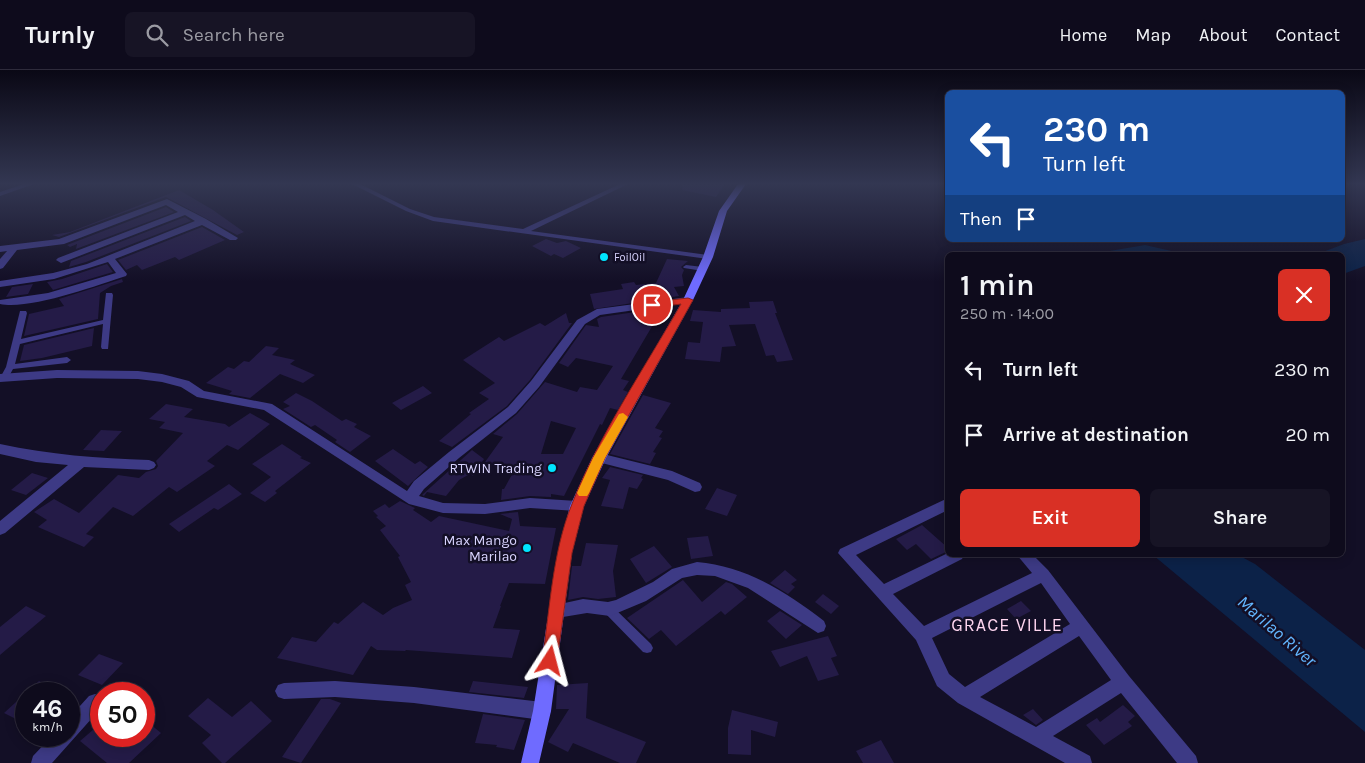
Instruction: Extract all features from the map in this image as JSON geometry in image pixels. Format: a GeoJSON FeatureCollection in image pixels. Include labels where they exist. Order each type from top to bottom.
{"type":"FeatureCollection","features":[{"type":"Feature","properties":{"kind":"main road"},"geometry":{"type":"LineString","coordinates":[[530,763],[542,711],[565,553],[577,506],[599,458],[688,300],[708,257],[721,216]]}},
{"type":"Feature","properties":{"kind":"street"},"geometry":{"type":"LineString","coordinates":[[0,249],[61,242],[130,216]]}},
{"type":"Feature","properties":{"kind":"street"},"geometry":{"type":"LineString","coordinates":[[61,260],[175,216]]}},
{"type":"Feature","properties":{"kind":"street"},"geometry":{"type":"LineString","coordinates":[[194,216],[233,238]]}},
{"type":"Feature","properties":{"kind":"street"},"geometry":{"type":"LineString","coordinates":[[0,284],[54,276],[110,259],[202,221]]}},
{"type":"Feature","properties":{"kind":"street"},"geometry":{"type":"LineString","coordinates":[[54,276],[61,260],[61,242]]}},
{"type":"Feature","properties":{"kind":"street"},"geometry":{"type":"LineString","coordinates":[[0,266],[14,248]]}},
{"type":"Feature","properties":{"kind":"street"},"geometry":{"type":"LineString","coordinates":[[2,302],[21,302],[122,274],[110,259]]}},
{"type":"Feature","properties":{"kind":"street"},"geometry":{"type":"LineString","coordinates":[[409,499],[419,485],[512,410],[540,377],[581,322],[597,312],[688,300]]}},
{"type":"Feature","properties":{"kind":"street"},"geometry":{"type":"LineString","coordinates":[[5,374],[138,375],[162,378],[185,384],[201,394],[268,407],[409,499],[443,508],[485,509],[530,503],[577,506]]}},
{"type":"Feature","properties":{"kind":"street"},"geometry":{"type":"LineString","coordinates":[[0,448],[36,457],[81,462],[149,465]]}},
{"type":"Feature","properties":{"kind":"street"},"geometry":{"type":"LineString","coordinates":[[599,458],[672,476],[695,487]]}},
{"type":"Feature","properties":{"kind":"street"},"geometry":{"type":"LineString","coordinates":[[0,529],[81,462]]}},
{"type":"Feature","properties":{"kind":"street"},"geometry":{"type":"LineString","coordinates":[[945,505],[864,546],[845,553],[922,635],[943,680],[964,696],[1083,763]]}},
{"type":"Feature","properties":{"kind":"street"},"geometry":{"type":"LineString","coordinates":[[882,592],[953,557]]}},
{"type":"Feature","properties":{"kind":"street"},"geometry":{"type":"LineString","coordinates":[[1026,557],[1043,575],[1123,682],[1190,763]]}},
{"type":"Feature","properties":{"kind":"street"},"geometry":{"type":"LineString","coordinates":[[557,611],[591,606],[608,609],[658,587],[680,572],[695,569],[711,570],[732,575],[758,586],[785,601],[818,626]]}},
{"type":"Feature","properties":{"kind":"street"},"geometry":{"type":"LineString","coordinates":[[922,635],[1043,575]]}},
{"type":"Feature","properties":{"kind":"street"},"geometry":{"type":"LineString","coordinates":[[964,696],[1081,626]]}},
{"type":"Feature","properties":{"kind":"street"},"geometry":{"type":"LineString","coordinates":[[1036,737],[1123,682]]}},
{"type":"Feature","properties":{"kind":"street"},"geometry":{"type":"LineString","coordinates":[[284,690],[334,689],[414,695],[542,711]]}},
{"type":"Feature","properties":{"kind":"street"},"geometry":{"type":"LineString","coordinates":[[80,719],[90,708]]}},
{"type":"Feature","properties":{"kind":"street"},"geometry":{"type":"LineString","coordinates":[[40,763],[54,747]]}},
{"type":"Feature","properties":{"kind":"lane"},"geometry":{"type":"LineString","coordinates":[[426,216],[679,256],[708,257]]}},
{"type":"Feature","properties":{"kind":"lane"},"geometry":{"type":"LineString","coordinates":[[525,232],[558,216]]}},
{"type":"Feature","properties":{"kind":"lane"},"geometry":{"type":"LineString","coordinates":[[686,267],[702,269]]}},
{"type":"Feature","properties":{"kind":"lane"},"geometry":{"type":"LineString","coordinates":[[105,347],[109,295]]}},
{"type":"Feature","properties":{"kind":"lane"},"geometry":{"type":"LineString","coordinates":[[5,374],[23,313]]}},
{"type":"Feature","properties":{"kind":"lane"},"geometry":{"type":"LineString","coordinates":[[16,342],[107,321]]}},
{"type":"Feature","properties":{"kind":"lane"},"geometry":{"type":"LineString","coordinates":[[5,374],[67,360]]}},
{"type":"Feature","properties":{"kind":"lane"},"geometry":{"type":"LineString","coordinates":[[608,609],[647,648]]}},
{"type":"Feature","properties":{"kind":"water"},"geometry":{"type":"Polygon","coordinates":[[[1365,239],[1365,266],[1345,273],[1345,252],[1323,252],[1365,239]]]}},
{"type":"Feature","properties":{"kind":"water"},"geometry":{"type":"Polygon","coordinates":[[[1145,245],[1176,252],[1104,252],[1145,245]]]}},
{"type":"Feature","properties":{"kind":"water","name":"Marilao River"},"geometry":{"type":"Polygon","coordinates":[[[1155,557],[1242,557],[1255,564],[1365,650],[1365,732],[1155,557]]]}},
{"type":"Feature","properties":{"kind":"building"},"geometry":{"type":"Polygon","coordinates":[[[114,216],[59,237],[52,235],[70,232],[114,216]]]}},
{"type":"Feature","properties":{"kind":"building"},"geometry":{"type":"Polygon","coordinates":[[[142,216],[163,216],[76,249],[77,244],[70,247],[67,245],[142,216]]]}},
{"type":"Feature","properties":{"kind":"building"},"geometry":{"type":"Polygon","coordinates":[[[202,216],[222,216],[244,232],[237,235],[202,216]]]}},
{"type":"Feature","properties":{"kind":"building"},"geometry":{"type":"Polygon","coordinates":[[[185,217],[191,221],[69,267],[71,261],[185,217]]]}},
{"type":"Feature","properties":{"kind":"building"},"geometry":{"type":"Polygon","coordinates":[[[202,227],[225,240],[179,260],[175,257],[142,270],[137,265],[126,270],[118,260],[202,227]]]}},
{"type":"Feature","properties":{"kind":"building"},"geometry":{"type":"Polygon","coordinates":[[[546,239],[557,243],[566,241],[581,248],[563,258],[554,254],[551,256],[532,246],[546,239]]]}},
{"type":"Feature","properties":{"kind":"building"},"geometry":{"type":"Polygon","coordinates":[[[667,259],[688,261],[681,267],[684,270],[682,275],[684,286],[674,287],[679,296],[594,309],[590,294],[623,289],[621,284],[634,282],[636,285],[656,283],[667,259]]]}},
{"type":"Feature","properties":{"kind":"building"},"geometry":{"type":"Polygon","coordinates":[[[107,264],[113,272],[53,290],[47,282],[62,279],[107,264]]]}},
{"type":"Feature","properties":{"kind":"building"},"geometry":{"type":"Polygon","coordinates":[[[122,279],[123,282],[111,286],[100,293],[98,319],[24,336],[29,314],[64,306],[59,299],[122,279]]]}},
{"type":"Feature","properties":{"kind":"building"},"geometry":{"type":"Polygon","coordinates":[[[33,284],[28,294],[6,297],[12,287],[33,284]]]}},
{"type":"Feature","properties":{"kind":"building"},"geometry":{"type":"Polygon","coordinates":[[[773,301],[777,313],[775,313],[793,360],[777,362],[774,355],[766,356],[755,324],[729,325],[736,346],[722,347],[720,362],[685,359],[688,342],[700,343],[703,322],[690,321],[693,310],[721,312],[721,309],[750,308],[749,302],[773,301]]]}},
{"type":"Feature","properties":{"kind":"building"},"geometry":{"type":"Polygon","coordinates":[[[670,307],[659,324],[654,323],[621,379],[629,381],[623,390],[628,392],[618,410],[610,408],[602,425],[600,424],[564,496],[551,494],[551,497],[530,496],[501,500],[502,489],[504,489],[515,469],[485,462],[503,437],[493,434],[517,414],[545,382],[577,392],[580,387],[597,390],[613,366],[576,358],[568,367],[559,363],[586,325],[599,327],[597,319],[670,307]],[[551,421],[541,454],[563,454],[576,428],[551,421]]]}},
{"type":"Feature","properties":{"kind":"building"},"geometry":{"type":"Polygon","coordinates":[[[566,313],[569,323],[572,323],[530,380],[507,406],[452,447],[439,441],[471,414],[469,413],[489,399],[479,393],[495,383],[463,360],[499,337],[504,341],[540,323],[545,326],[566,313]]]}},
{"type":"Feature","properties":{"kind":"building"},"geometry":{"type":"Polygon","coordinates":[[[94,328],[92,346],[42,358],[20,361],[24,345],[94,328]]]}},
{"type":"Feature","properties":{"kind":"building"},"geometry":{"type":"Polygon","coordinates":[[[266,346],[279,348],[272,355],[295,360],[290,364],[315,375],[303,383],[280,374],[250,398],[229,394],[232,391],[206,383],[228,367],[234,369],[244,361],[249,362],[266,346]]]}},
{"type":"Feature","properties":{"kind":"building"},"geometry":{"type":"Polygon","coordinates":[[[423,386],[432,393],[401,410],[392,403],[423,386]]]}},
{"type":"Feature","properties":{"kind":"building"},"geometry":{"type":"Polygon","coordinates":[[[296,393],[342,421],[346,419],[357,424],[354,427],[371,436],[350,452],[335,442],[337,440],[315,425],[311,427],[283,409],[290,406],[283,402],[296,393]]]}},
{"type":"Feature","properties":{"kind":"building"},"geometry":{"type":"Polygon","coordinates":[[[643,395],[671,403],[655,428],[663,431],[659,437],[662,438],[653,452],[656,453],[650,464],[610,454],[643,395]]]}},
{"type":"Feature","properties":{"kind":"building"},"geometry":{"type":"Polygon","coordinates":[[[166,404],[193,409],[184,417],[225,424],[229,427],[250,413],[270,424],[238,450],[227,445],[207,461],[215,466],[177,492],[169,487],[133,516],[113,507],[86,534],[94,537],[84,547],[38,527],[47,520],[34,512],[54,499],[79,513],[118,475],[139,478],[146,472],[156,469],[158,466],[156,461],[183,433],[159,428],[165,422],[149,419],[166,404]]]}},
{"type":"Feature","properties":{"kind":"building"},"geometry":{"type":"Polygon","coordinates":[[[101,430],[122,431],[104,451],[83,450],[101,430]]]}},
{"type":"Feature","properties":{"kind":"building"},"geometry":{"type":"Polygon","coordinates":[[[282,444],[302,457],[300,458],[311,463],[275,491],[277,493],[265,502],[250,493],[271,477],[252,464],[282,444]]]}},
{"type":"Feature","properties":{"kind":"building"},"geometry":{"type":"Polygon","coordinates":[[[393,449],[415,464],[420,461],[428,467],[408,486],[375,461],[393,449]]]}},
{"type":"Feature","properties":{"kind":"building"},"geometry":{"type":"Polygon","coordinates":[[[472,450],[484,459],[473,476],[470,474],[459,480],[446,496],[427,492],[424,496],[422,495],[472,450]]]}},
{"type":"Feature","properties":{"kind":"building"},"geometry":{"type":"Polygon","coordinates":[[[610,467],[643,475],[641,478],[643,479],[637,489],[629,487],[623,509],[601,506],[610,480],[602,478],[610,467]]]}},
{"type":"Feature","properties":{"kind":"building"},"geometry":{"type":"Polygon","coordinates":[[[32,473],[48,478],[26,495],[11,490],[32,473]]]}},
{"type":"Feature","properties":{"kind":"building"},"geometry":{"type":"Polygon","coordinates":[[[229,484],[242,494],[218,510],[214,508],[179,532],[169,524],[229,484]]]}},
{"type":"Feature","properties":{"kind":"building"},"geometry":{"type":"Polygon","coordinates":[[[717,488],[737,495],[727,516],[705,509],[717,488]]]}},
{"type":"Feature","properties":{"kind":"building"},"geometry":{"type":"Polygon","coordinates":[[[400,501],[415,508],[413,510],[431,522],[439,516],[509,531],[512,519],[500,514],[518,512],[520,526],[556,528],[545,584],[509,583],[500,606],[493,628],[520,630],[512,658],[406,650],[377,650],[371,646],[353,675],[277,658],[292,637],[316,642],[334,622],[338,624],[363,602],[383,615],[393,608],[412,600],[405,585],[411,582],[398,557],[400,556],[380,530],[386,526],[376,517],[378,516],[373,511],[385,504],[389,508],[400,501]]]}},
{"type":"Feature","properties":{"kind":"building"},"geometry":{"type":"Polygon","coordinates":[[[922,525],[945,545],[945,552],[931,559],[916,544],[907,550],[896,539],[922,525]]]}},
{"type":"Feature","properties":{"kind":"building"},"geometry":{"type":"Polygon","coordinates":[[[708,536],[713,556],[691,559],[687,538],[708,536]]]}},
{"type":"Feature","properties":{"kind":"building"},"geometry":{"type":"Polygon","coordinates":[[[586,543],[618,545],[613,571],[616,597],[598,599],[583,597],[568,600],[572,566],[581,566],[586,543]]]}},
{"type":"Feature","properties":{"kind":"building"},"geometry":{"type":"Polygon","coordinates":[[[654,546],[672,567],[646,583],[630,559],[654,546]]]}},
{"type":"Feature","properties":{"kind":"building"},"geometry":{"type":"Polygon","coordinates":[[[785,570],[797,580],[791,584],[795,587],[788,594],[770,583],[785,570]]]}},
{"type":"Feature","properties":{"kind":"building"},"geometry":{"type":"Polygon","coordinates":[[[683,580],[702,602],[726,582],[732,584],[747,597],[725,615],[721,611],[676,646],[661,630],[649,639],[627,618],[683,580]]]}},
{"type":"Feature","properties":{"kind":"building"},"geometry":{"type":"Polygon","coordinates":[[[823,594],[839,606],[831,614],[815,602],[823,594]]]}},
{"type":"Feature","properties":{"kind":"building"},"geometry":{"type":"Polygon","coordinates":[[[1021,601],[1031,611],[1016,619],[1007,609],[1021,601]]]}},
{"type":"Feature","properties":{"kind":"building"},"geometry":{"type":"Polygon","coordinates":[[[26,606],[46,616],[0,655],[0,627],[26,606]]]}},
{"type":"Feature","properties":{"kind":"building"},"geometry":{"type":"Polygon","coordinates":[[[780,611],[802,625],[786,639],[767,621],[780,611]]]}},
{"type":"Feature","properties":{"kind":"building"},"geometry":{"type":"Polygon","coordinates":[[[828,636],[837,656],[831,658],[839,675],[818,681],[807,656],[780,667],[771,651],[828,636]]]}},
{"type":"Feature","properties":{"kind":"building"},"geometry":{"type":"Polygon","coordinates":[[[99,654],[123,663],[105,682],[95,682],[78,675],[99,654]]]}},
{"type":"Feature","properties":{"kind":"building"},"geometry":{"type":"Polygon","coordinates":[[[473,681],[528,687],[524,698],[469,692],[473,681]]]}},
{"type":"Feature","properties":{"kind":"building"},"geometry":{"type":"Polygon","coordinates":[[[588,683],[586,718],[646,742],[636,763],[620,763],[573,743],[568,752],[548,742],[569,709],[556,709],[557,685],[588,683]]]}},
{"type":"Feature","properties":{"kind":"building"},"geometry":{"type":"Polygon","coordinates":[[[208,698],[232,717],[251,701],[272,721],[225,763],[222,763],[202,743],[211,735],[188,716],[208,698]]]}},
{"type":"Feature","properties":{"kind":"building"},"geometry":{"type":"Polygon","coordinates":[[[321,699],[330,699],[341,703],[301,763],[282,757],[321,699]]]}},
{"type":"Feature","properties":{"kind":"building"},"geometry":{"type":"Polygon","coordinates":[[[15,703],[15,718],[4,713],[15,703]]]}},
{"type":"Feature","properties":{"kind":"building"},"geometry":{"type":"Polygon","coordinates":[[[1123,705],[1135,716],[1128,722],[1132,726],[1104,745],[1086,725],[1097,718],[1100,722],[1123,705]]]}},
{"type":"Feature","properties":{"kind":"building"},"geometry":{"type":"Polygon","coordinates":[[[1033,709],[1043,720],[1036,725],[1023,715],[1033,709]]]}},
{"type":"Feature","properties":{"kind":"building"},"geometry":{"type":"Polygon","coordinates":[[[732,710],[778,722],[775,737],[751,730],[751,755],[728,754],[728,728],[732,710]]]}},
{"type":"Feature","properties":{"kind":"building"},"geometry":{"type":"Polygon","coordinates":[[[483,714],[525,720],[514,750],[496,747],[497,745],[475,743],[483,714]]]}},
{"type":"Feature","properties":{"kind":"building"},"geometry":{"type":"Polygon","coordinates":[[[155,728],[161,733],[155,739],[155,728]]]}},
{"type":"Feature","properties":{"kind":"building"},"geometry":{"type":"Polygon","coordinates":[[[90,732],[90,747],[146,747],[129,763],[107,763],[80,741],[90,732]]]}},
{"type":"Feature","properties":{"kind":"building"},"geometry":{"type":"Polygon","coordinates":[[[881,740],[894,763],[863,763],[856,751],[881,740]]]}},
{"type":"Feature","properties":{"kind":"slow traffic"},"geometry":{"type":"LineString","coordinates":[[583,493],[599,458],[623,417]]}},
{"type":"Feature","properties":{"kind":"place","name":"FoilOil"},"geometry":{"type":"Point","coordinates":[604,257]}},
{"type":"Feature","properties":{"kind":"place","name":"RTWIN Trading"},"geometry":{"type":"Point","coordinates":[552,468]}},
{"type":"Feature","properties":{"kind":"place","name":"Max Mango Marilao"},"geometry":{"type":"Point","coordinates":[527,548]}},
{"type":"Feature","properties":{"kind":"district","name":"GRACE VILLE"},"geometry":{"type":"Point","coordinates":[1007,625]}},
{"type":"Feature","properties":{"kind":"route"},"geometry":{"type":"LineString","coordinates":[[550,661],[565,553],[577,506],[599,458],[688,300],[652,305]]}}]}
